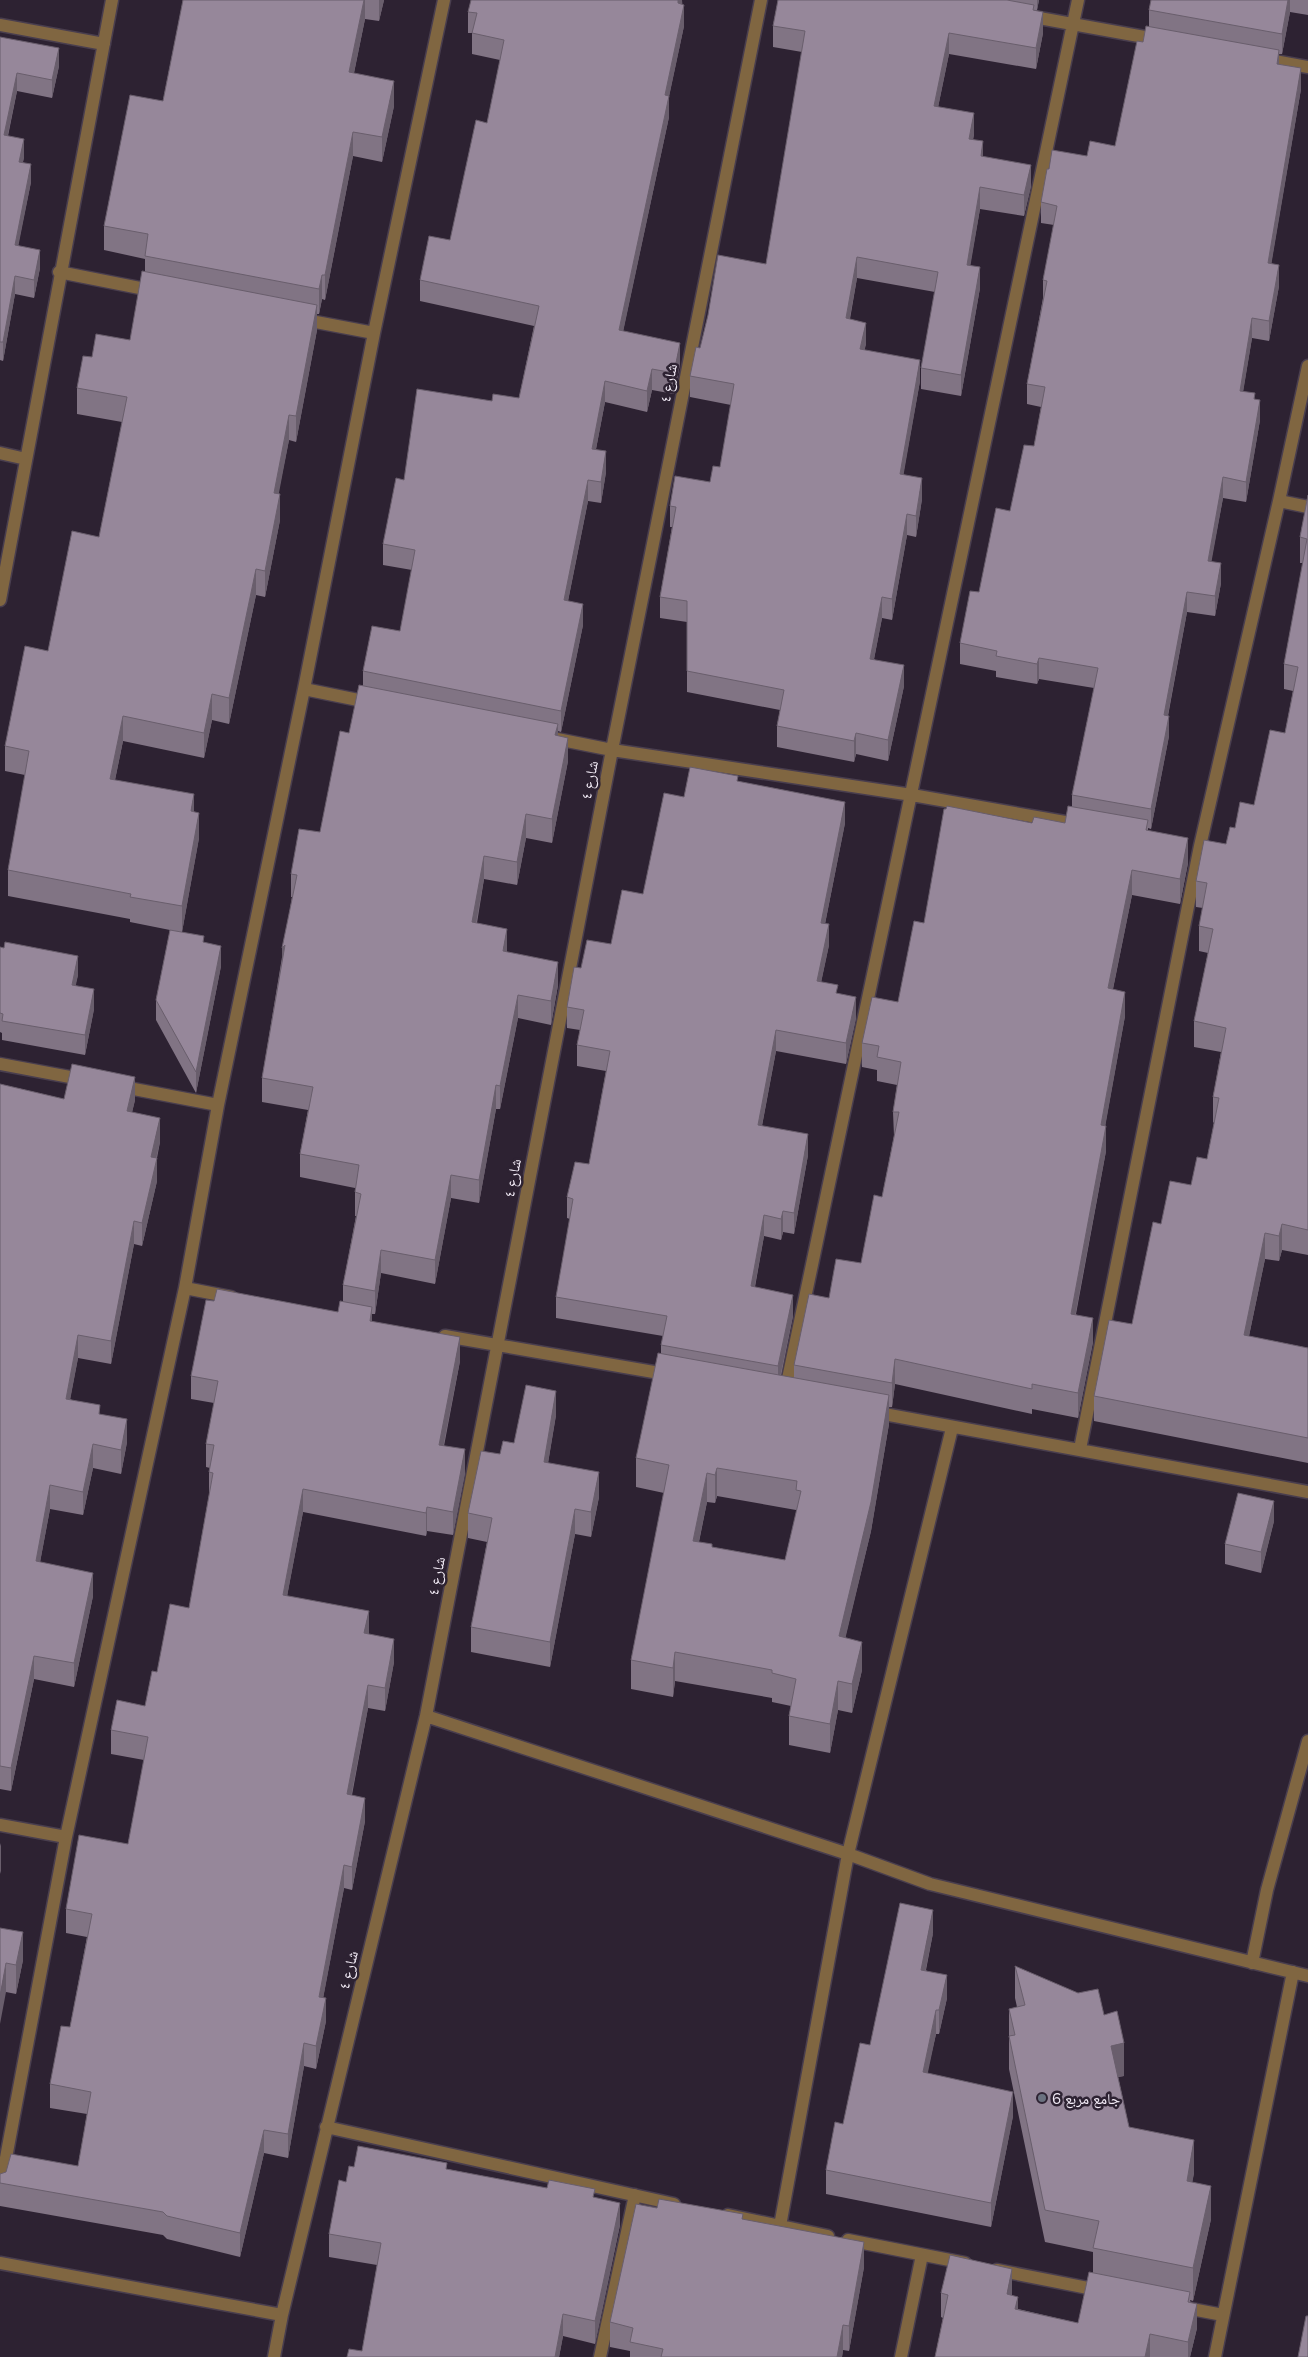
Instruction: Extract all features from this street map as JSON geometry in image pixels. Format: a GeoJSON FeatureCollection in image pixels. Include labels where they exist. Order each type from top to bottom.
{"type":"FeatureCollection","features":[{"type":"Feature","properties":{"kind":"street"},"geometry":{"type":"LineString","coordinates":[[0,600],[112,0]]}},
{"type":"Feature","properties":{"kind":"street"},"geometry":{"type":"LineString","coordinates":[[0,2190],[66,1837],[185,1288],[218,1104],[304,689],[374,334],[444,0]]}},
{"type":"Feature","properties":{"kind":"street","name":"شارع ٤"},"geometry":{"type":"LineString","coordinates":[[274,2357],[326,2128],[426,1716],[612,750],[761,0]]}},
{"type":"Feature","properties":{"kind":"street"},"geometry":{"type":"LineString","coordinates":[[785,1395],[1078,0]]}},
{"type":"Feature","properties":{"kind":"street"},"geometry":{"type":"LineString","coordinates":[[1018,15],[1171,42]]}},
{"type":"Feature","properties":{"kind":"street"},"geometry":{"type":"LineString","coordinates":[[0,25],[104,44]]}},
{"type":"Feature","properties":{"kind":"street"},"geometry":{"type":"LineString","coordinates":[[1249,56],[1308,67]]}},
{"type":"Feature","properties":{"kind":"street"},"geometry":{"type":"LineString","coordinates":[[60,272],[168,293]]}},
{"type":"Feature","properties":{"kind":"street"},"geometry":{"type":"LineString","coordinates":[[285,316],[374,334]]}},
{"type":"Feature","properties":{"kind":"street"},"geometry":{"type":"LineString","coordinates":[[1080,1449],[1195,845],[1279,501],[1308,366]]}},
{"type":"Feature","properties":{"kind":"street"},"geometry":{"type":"LineString","coordinates":[[0,453],[26,458]]}},
{"type":"Feature","properties":{"kind":"street"},"geometry":{"type":"LineString","coordinates":[[1279,501],[1308,507]]}},
{"type":"Feature","properties":{"kind":"street"},"geometry":{"type":"LineString","coordinates":[[304,689],[381,704]]}},
{"type":"Feature","properties":{"kind":"street"},"geometry":{"type":"LineString","coordinates":[[535,735],[612,750],[912,795],[1095,828]]}},
{"type":"Feature","properties":{"kind":"street"},"geometry":{"type":"LineString","coordinates":[[0,1064],[218,1104]]}},
{"type":"Feature","properties":{"kind":"street"},"geometry":{"type":"LineString","coordinates":[[185,1288],[244,1299]]}},
{"type":"Feature","properties":{"kind":"street"},"geometry":{"type":"LineString","coordinates":[[428,1333],[679,1377]]}},
{"type":"Feature","properties":{"kind":"street"},"geometry":{"type":"LineString","coordinates":[[859,1410],[1308,1492]]}},
{"type":"Feature","properties":{"kind":"street"},"geometry":{"type":"LineString","coordinates":[[780,2226],[848,1854],[952,1428]]}},
{"type":"Feature","properties":{"kind":"street"},"geometry":{"type":"LineString","coordinates":[[426,1716],[848,1854],[930,1884],[1308,1976]]}},
{"type":"Feature","properties":{"kind":"street"},"geometry":{"type":"LineString","coordinates":[[1252,1963],[1267,1890],[1308,1741]]}},
{"type":"Feature","properties":{"kind":"street"},"geometry":{"type":"LineString","coordinates":[[0,1825],[66,1837]]}},
{"type":"Feature","properties":{"kind":"street"},"geometry":{"type":"LineString","coordinates":[[1215,2357],[1293,1972]]}},
{"type":"Feature","properties":{"kind":"street"},"geometry":{"type":"LineString","coordinates":[[326,2128],[683,2206]]}},
{"type":"Feature","properties":{"kind":"street"},"geometry":{"type":"LineString","coordinates":[[600,2357],[635,2195]]}},
{"type":"Feature","properties":{"kind":"street"},"geometry":{"type":"LineString","coordinates":[[712,2212],[1116,2294]]}},
{"type":"Feature","properties":{"kind":"street"},"geometry":{"type":"LineString","coordinates":[[901,2357],[922,2255]]}},
{"type":"Feature","properties":{"kind":"street"},"geometry":{"type":"LineString","coordinates":[[0,2263],[282,2315]]}},
{"type":"Feature","properties":{"kind":"street"},"geometry":{"type":"LineString","coordinates":[[1165,2303],[1223,2315]]}},
{"type":"Feature","properties":{"kind":"building"},"geometry":{"type":"Polygon","coordinates":[[[183,0],[364,0],[349,72],[394,81],[382,137],[353,132],[325,275],[322,275],[319,289],[145,256],[148,234],[104,226],[130,95],[163,101],[183,0]]]}},
{"type":"Feature","properties":{"kind":"building"},"geometry":{"type":"Polygon","coordinates":[[[471,0],[678,0],[678,3],[684,5],[665,95],[669,96],[619,330],[680,343],[674,373],[652,369],[647,391],[605,381],[592,449],[606,451],[601,482],[588,480],[564,600],[583,604],[561,711],[363,671],[372,626],[400,631],[415,550],[383,544],[396,478],[404,480],[417,389],[492,401],[493,394],[519,398],[539,306],[420,280],[429,236],[450,240],[476,120],[487,123],[504,40],[472,33],[477,13],[468,12],[471,0]]]}},
{"type":"Feature","properties":{"kind":"building"},"geometry":{"type":"Polygon","coordinates":[[[778,0],[1007,0],[1034,5],[1033,10],[1043,12],[1036,48],[949,33],[934,106],[974,113],[969,139],[983,141],[981,156],[1031,165],[1024,195],[980,187],[967,265],[980,267],[961,375],[921,368],[938,272],[857,257],[846,318],[866,323],[860,349],[920,360],[900,474],[922,478],[916,516],[907,514],[892,599],[882,597],[870,659],[904,665],[888,740],[856,733],[854,741],[777,726],[784,690],[687,671],[687,601],[660,597],[676,507],[670,506],[675,476],[710,482],[713,466],[720,467],[734,384],[690,376],[696,347],[700,348],[708,315],[718,255],[766,264],[805,31],[773,26],[778,0]]]}},
{"type":"Feature","properties":{"kind":"building"},"geometry":{"type":"Polygon","coordinates":[[[1151,0],[1288,0],[1282,34],[1149,10],[1151,0]]]}},
{"type":"Feature","properties":{"kind":"building"},"geometry":{"type":"Polygon","coordinates":[[[1146,26],[1279,50],[1277,64],[1301,68],[1268,263],[1279,265],[1269,321],[1252,318],[1240,391],[1255,393],[1254,399],[1260,400],[1246,482],[1223,477],[1208,561],[1221,563],[1215,596],[1187,592],[1164,715],[1169,716],[1151,809],[1072,795],[1098,668],[1039,658],[1037,664],[996,656],[997,651],[960,643],[970,591],[979,592],[996,508],[1010,511],[1024,445],[1034,446],[1045,387],[1027,384],[1047,281],[1043,280],[1057,206],[1041,202],[1052,150],[1087,156],[1090,141],[1115,146],[1137,41],[1143,42],[1146,26]]]}},
{"type":"Feature","properties":{"kind":"building"},"geometry":{"type":"Polygon","coordinates":[[[0,37],[59,48],[52,80],[17,73],[4,135],[24,139],[19,162],[31,164],[15,245],[40,250],[34,280],[15,276],[3,342],[0,342],[0,37]]]}},
{"type":"Feature","properties":{"kind":"building"},"geometry":{"type":"Polygon","coordinates":[[[142,271],[317,305],[296,416],[289,415],[274,493],[280,494],[265,571],[256,569],[229,698],[212,694],[204,733],[123,716],[110,779],[194,794],[191,811],[199,813],[182,906],[130,897],[131,894],[8,870],[29,751],[5,746],[25,646],[48,651],[72,531],[99,537],[127,397],[77,388],[83,356],[92,357],[96,334],[130,340],[142,271]]]}},
{"type":"Feature","properties":{"kind":"building"},"geometry":{"type":"Polygon","coordinates":[[[1308,495],[1308,1230],[1282,1224],[1279,1236],[1265,1233],[1244,1335],[1308,1348],[1308,1438],[1094,1396],[1109,1320],[1132,1324],[1153,1222],[1161,1224],[1170,1181],[1191,1185],[1197,1157],[1207,1159],[1219,1098],[1213,1097],[1226,1028],[1194,1021],[1213,929],[1199,926],[1207,883],[1196,881],[1204,840],[1226,844],[1230,827],[1235,828],[1240,802],[1254,805],[1270,730],[1285,733],[1298,667],[1284,664],[1307,539],[1300,537],[1308,495]]]}},
{"type":"Feature","properties":{"kind":"building"},"geometry":{"type":"Polygon","coordinates":[[[359,685],[558,724],[555,735],[568,738],[552,819],[526,814],[517,862],[484,856],[472,922],[507,929],[503,951],[558,962],[551,1001],[518,995],[500,1086],[496,1085],[479,1180],[451,1175],[435,1260],[381,1250],[375,1291],[343,1285],[361,1194],[355,1192],[359,1165],[300,1154],[313,1087],[262,1078],[285,945],[282,948],[297,875],[291,874],[299,829],[320,832],[340,731],[349,733],[359,685]]]}},
{"type":"Feature","properties":{"kind":"building"},"geometry":{"type":"Polygon","coordinates":[[[690,767],[738,776],[737,781],[845,802],[821,923],[829,924],[817,981],[838,985],[836,993],[856,997],[846,1043],[776,1030],[758,1125],[808,1134],[794,1213],[783,1211],[781,1219],[764,1215],[751,1286],[793,1295],[778,1366],[661,1345],[667,1316],[556,1297],[573,1199],[567,1197],[575,1162],[589,1164],[610,1051],[577,1045],[584,1010],[567,1007],[574,967],[581,968],[587,940],[611,944],[622,890],[643,894],[664,793],[684,797],[690,767]]]}},
{"type":"Feature","properties":{"kind":"building"},"geometry":{"type":"Polygon","coordinates":[[[947,806],[1032,823],[1034,817],[1065,823],[1068,806],[1148,820],[1146,830],[1188,838],[1180,879],[1132,870],[1108,988],[1125,992],[1101,1125],[1106,1126],[1071,1314],[1093,1318],[1078,1393],[1032,1384],[1032,1389],[895,1359],[892,1383],[794,1365],[809,1294],[829,1298],[836,1259],[861,1263],[874,1195],[882,1197],[899,1112],[893,1112],[901,1062],[877,1057],[879,1046],[862,1043],[872,997],[898,1002],[914,921],[924,923],[944,809],[947,806]]]}},
{"type":"Feature","properties":{"kind":"building"},"geometry":{"type":"Polygon","coordinates":[[[170,930],[204,936],[203,942],[221,946],[196,1072],[156,1000],[170,930]]]}},
{"type":"Feature","properties":{"kind":"building"},"geometry":{"type":"Polygon","coordinates":[[[5,942],[78,956],[72,985],[94,989],[85,1035],[2,1021],[3,1014],[0,1013],[0,947],[4,948],[5,942]]]}},
{"type":"Feature","properties":{"kind":"building"},"geometry":{"type":"Polygon","coordinates":[[[72,1064],[135,1077],[127,1111],[160,1118],[151,1157],[157,1158],[142,1223],[134,1221],[111,1341],[78,1335],[66,1399],[100,1405],[99,1414],[127,1419],[121,1450],[93,1444],[83,1492],[50,1485],[36,1561],[93,1573],[74,1663],[34,1656],[11,1768],[0,1766],[0,1084],[64,1099],[72,1064]]]}},
{"type":"Feature","properties":{"kind":"building"},"geometry":{"type":"Polygon","coordinates":[[[217,1289],[338,1312],[340,1301],[372,1307],[370,1321],[460,1337],[439,1445],[465,1449],[453,1512],[427,1507],[426,1513],[303,1489],[283,1595],[369,1611],[364,1633],[394,1639],[385,1688],[368,1685],[347,1794],[365,1798],[352,1867],[344,1865],[319,1997],[326,1998],[316,2046],[304,2043],[288,2134],[264,2130],[240,2233],[167,2216],[163,2212],[0,2183],[0,2174],[6,2172],[11,2154],[78,2166],[91,2092],[50,2084],[61,2026],[70,2027],[92,1914],[66,1909],[79,1835],[128,1844],[148,1737],[111,1730],[117,1700],[145,1706],[152,1671],[157,1672],[170,1604],[189,1608],[213,1473],[209,1472],[214,1445],[206,1444],[218,1381],[191,1376],[206,1300],[214,1301],[217,1289]]]}},
{"type":"Feature","properties":{"kind":"building"},"geometry":{"type":"Polygon","coordinates":[[[658,1353],[889,1395],[871,1502],[839,1636],[862,1642],[852,1684],[838,1681],[830,1724],[789,1716],[796,1679],[772,1673],[772,1670],[675,1652],[673,1668],[631,1660],[669,1465],[636,1458],[658,1353]],[[717,1468],[715,1475],[707,1473],[693,1541],[712,1544],[712,1547],[785,1560],[801,1491],[796,1490],[797,1481],[717,1468]]]}},
{"type":"Feature","properties":{"kind":"building"},"geometry":{"type":"Polygon","coordinates":[[[526,1385],[556,1391],[544,1462],[599,1472],[591,1512],[575,1509],[550,1642],[471,1627],[492,1518],[468,1513],[481,1451],[500,1454],[503,1441],[514,1443],[526,1385]]]}},
{"type":"Feature","properties":{"kind":"building"},"geometry":{"type":"Polygon","coordinates":[[[1238,1493],[1274,1501],[1261,1552],[1225,1544],[1238,1493]]]}},
{"type":"Feature","properties":{"kind":"building"},"geometry":{"type":"Polygon","coordinates":[[[900,1903],[933,1910],[921,1970],[947,1975],[939,2010],[936,2010],[923,2072],[1013,2092],[991,2203],[826,2170],[835,2122],[843,2124],[860,2043],[870,2045],[900,1903]]]}},
{"type":"Feature","properties":{"kind":"building"},"geometry":{"type":"Polygon","coordinates":[[[0,1928],[23,1932],[16,1965],[6,1963],[0,1996],[0,1928]]]}},
{"type":"Feature","properties":{"kind":"building"},"geometry":{"type":"Polygon","coordinates":[[[1015,1966],[1078,1993],[1098,1989],[1104,2015],[1117,2011],[1124,2043],[1111,2046],[1129,2127],[1194,2140],[1187,2181],[1211,2186],[1193,2268],[1093,2248],[1099,2221],[1045,2210],[1009,2036],[1015,2035],[1009,2009],[1025,2005],[1015,1966]]]}},
{"type":"Feature","properties":{"kind":"building"},"geometry":{"type":"Polygon","coordinates":[[[358,2146],[447,2163],[446,2169],[547,2188],[549,2180],[595,2189],[593,2197],[620,2203],[595,2321],[563,2314],[555,2357],[347,2357],[349,2349],[362,2351],[381,2243],[329,2234],[339,2180],[346,2182],[349,2166],[354,2167],[358,2146]]]}},
{"type":"Feature","properties":{"kind":"building"},"geometry":{"type":"Polygon","coordinates":[[[659,2199],[743,2214],[742,2219],[864,2242],[849,2326],[843,2325],[837,2357],[661,2357],[663,2349],[630,2342],[633,2328],[610,2322],[636,2204],[657,2208],[659,2199]]]}},
{"type":"Feature","properties":{"kind":"building"},"geometry":{"type":"Polygon","coordinates":[[[950,2255],[1012,2269],[1007,2294],[1018,2297],[1015,2309],[1078,2323],[1089,2272],[1190,2292],[1188,2302],[1197,2304],[1188,2342],[1150,2334],[1145,2357],[935,2357],[948,2295],[941,2293],[950,2255]]]}},
{"type":"Feature","properties":{"kind":"building"},"geometry":{"type":"Polygon","coordinates":[[[1306,2316],[1308,2316],[1308,2357],[1298,2357],[1306,2316]]]}},
{"type":"Feature","properties":{"kind":"place","name":"جامع مربع 6"},"geometry":{"type":"Point","coordinates":[1042,2098]}}]}
